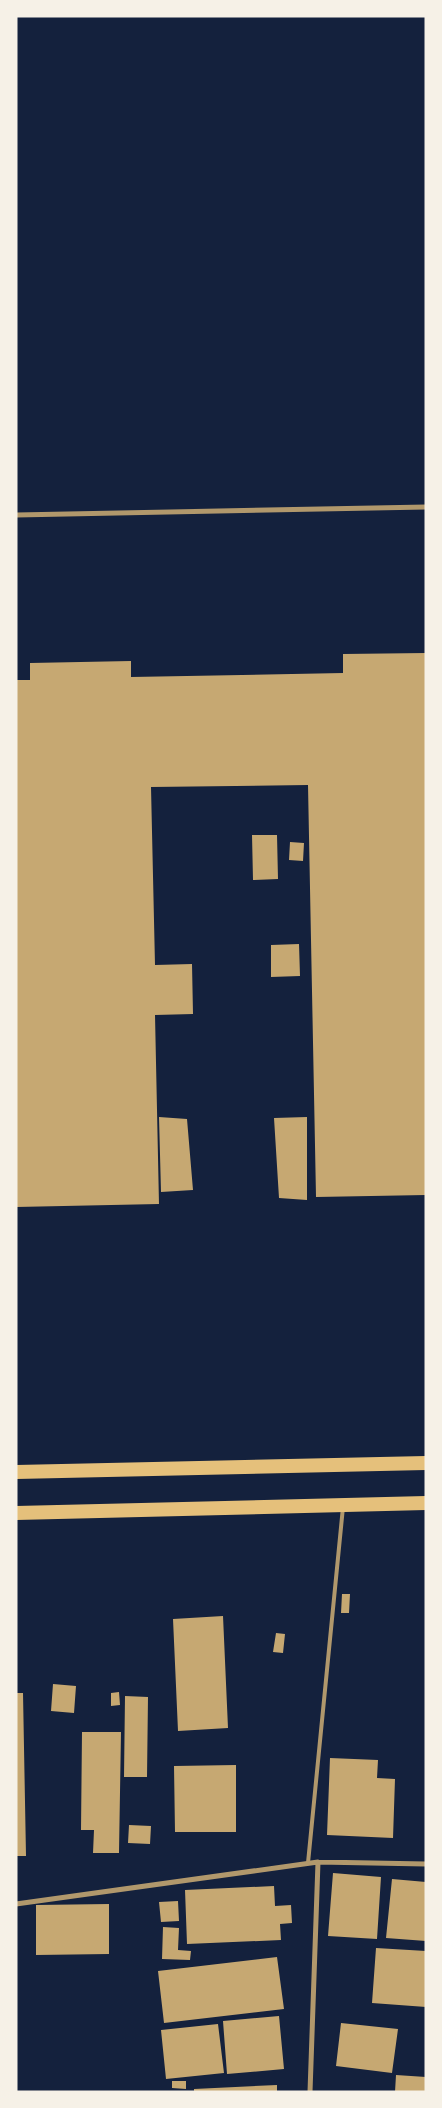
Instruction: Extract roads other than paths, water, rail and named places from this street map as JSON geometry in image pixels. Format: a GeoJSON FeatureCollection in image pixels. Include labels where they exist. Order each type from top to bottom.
{"type":"FeatureCollection","features":[{"type":"Feature","properties":{"kind":"highway"},"geometry":{"type":"LineString","coordinates":[[16,1472],[426,1463]]}},
{"type":"Feature","properties":{"kind":"highway"},"geometry":{"type":"LineString","coordinates":[[16,1513],[426,1503]]}},
{"type":"Feature","properties":{"kind":"street"},"geometry":{"type":"LineString","coordinates":[[16,515],[426,507]]}},
{"type":"Feature","properties":{"kind":"street"},"geometry":{"type":"LineString","coordinates":[[310,2092],[318,1862]]}},
{"type":"Feature","properties":{"kind":"street"},"geometry":{"type":"LineString","coordinates":[[16,1904],[318,1862],[426,1864]]}},
{"type":"Feature","properties":{"kind":"lane"},"geometry":{"type":"LineString","coordinates":[[308,1863],[343,1505]]}}]}
